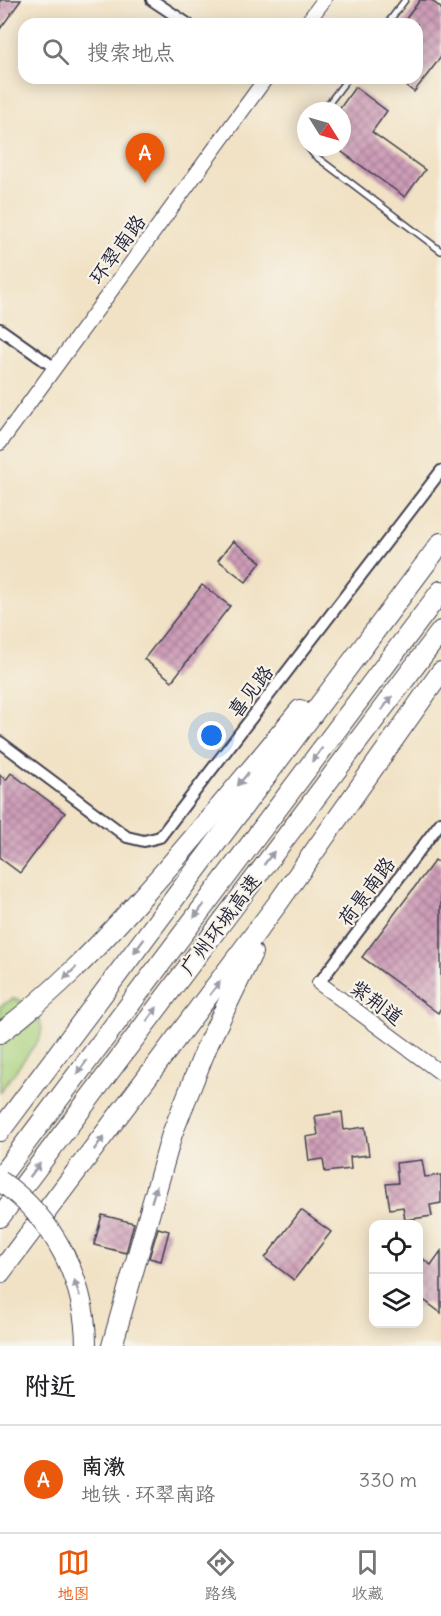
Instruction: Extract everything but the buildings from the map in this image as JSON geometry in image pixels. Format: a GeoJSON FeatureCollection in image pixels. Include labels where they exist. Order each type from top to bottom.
{"type":"FeatureCollection","features":[{"type":"Feature","properties":{"kind":"highway"},"geometry":{"type":"LineString","coordinates":[[0,1033],[83,962],[167,869],[441,541]]}},
{"type":"Feature","properties":{"kind":"highway"},"geometry":{"type":"LineString","coordinates":[[0,1131],[441,541]]}},
{"type":"Feature","properties":{"kind":"highway","name":"广州环城高速"},"geometry":{"type":"LineString","coordinates":[[0,1179],[441,591]]}},
{"type":"Feature","properties":{"kind":"highway","name":"广州环城高速"},"geometry":{"type":"LineString","coordinates":[[0,1217],[441,631]]}},
{"type":"Feature","properties":{"kind":"highway"},"geometry":{"type":"LineString","coordinates":[[0,1273],[311,856],[441,672]]}},
{"type":"Feature","properties":{"kind":"highway"},"geometry":{"type":"LineString","coordinates":[[112,1346],[166,1152],[192,1080],[257,944],[311,856]]}},
{"type":"Feature","properties":{"kind":"highway"},"geometry":{"type":"LineString","coordinates":[[0,1179],[34,1210],[62,1249],[81,1300],[86,1346]]}},
{"type":"Feature","properties":{"kind":"street"},"geometry":{"type":"LineString","coordinates":[[152,0],[179,18]]}},
{"type":"Feature","properties":{"kind":"street"},"geometry":{"type":"LineString","coordinates":[[310,18],[324,0]]}},
{"type":"Feature","properties":{"kind":"street","name":"环翠南路"},"geometry":{"type":"LineString","coordinates":[[0,442],[262,84]]}},
{"type":"Feature","properties":{"kind":"street"},"geometry":{"type":"LineString","coordinates":[[0,329],[55,368]]}},
{"type":"Feature","properties":{"kind":"street","name":"喜见路"},"geometry":{"type":"LineString","coordinates":[[0,742],[127,837],[144,841],[160,837],[441,471]]}},
{"type":"Feature","properties":{"kind":"street","name":"荷景南路"},"geometry":{"type":"LineString","coordinates":[[319,983],[441,822]]}},
{"type":"Feature","properties":{"kind":"street","name":"紫荆道"},"geometry":{"type":"LineString","coordinates":[[319,983],[441,1073]]}},
{"type":"Feature","properties":{"kind":"lane"},"geometry":{"type":"LineString","coordinates":[[392,18],[405,0]]}},
{"type":"Feature","properties":{"kind":"lane"},"geometry":{"type":"LineString","coordinates":[[330,102],[343,84]]}},
{"type":"Feature","properties":{"kind":"lane"},"geometry":{"type":"LineString","coordinates":[[315,156],[441,251]]}},
{"type":"Feature","properties":{"kind":"green space"},"geometry":{"type":"Polygon","coordinates":[[[13,999],[20,1000],[36,1009],[42,1029],[40,1038],[0,1092],[0,1006],[13,999]]]}},
{"type":"Feature","properties":{"kind":"place","name":"南漖"},"geometry":{"type":"Point","coordinates":[145,183]}}]}
